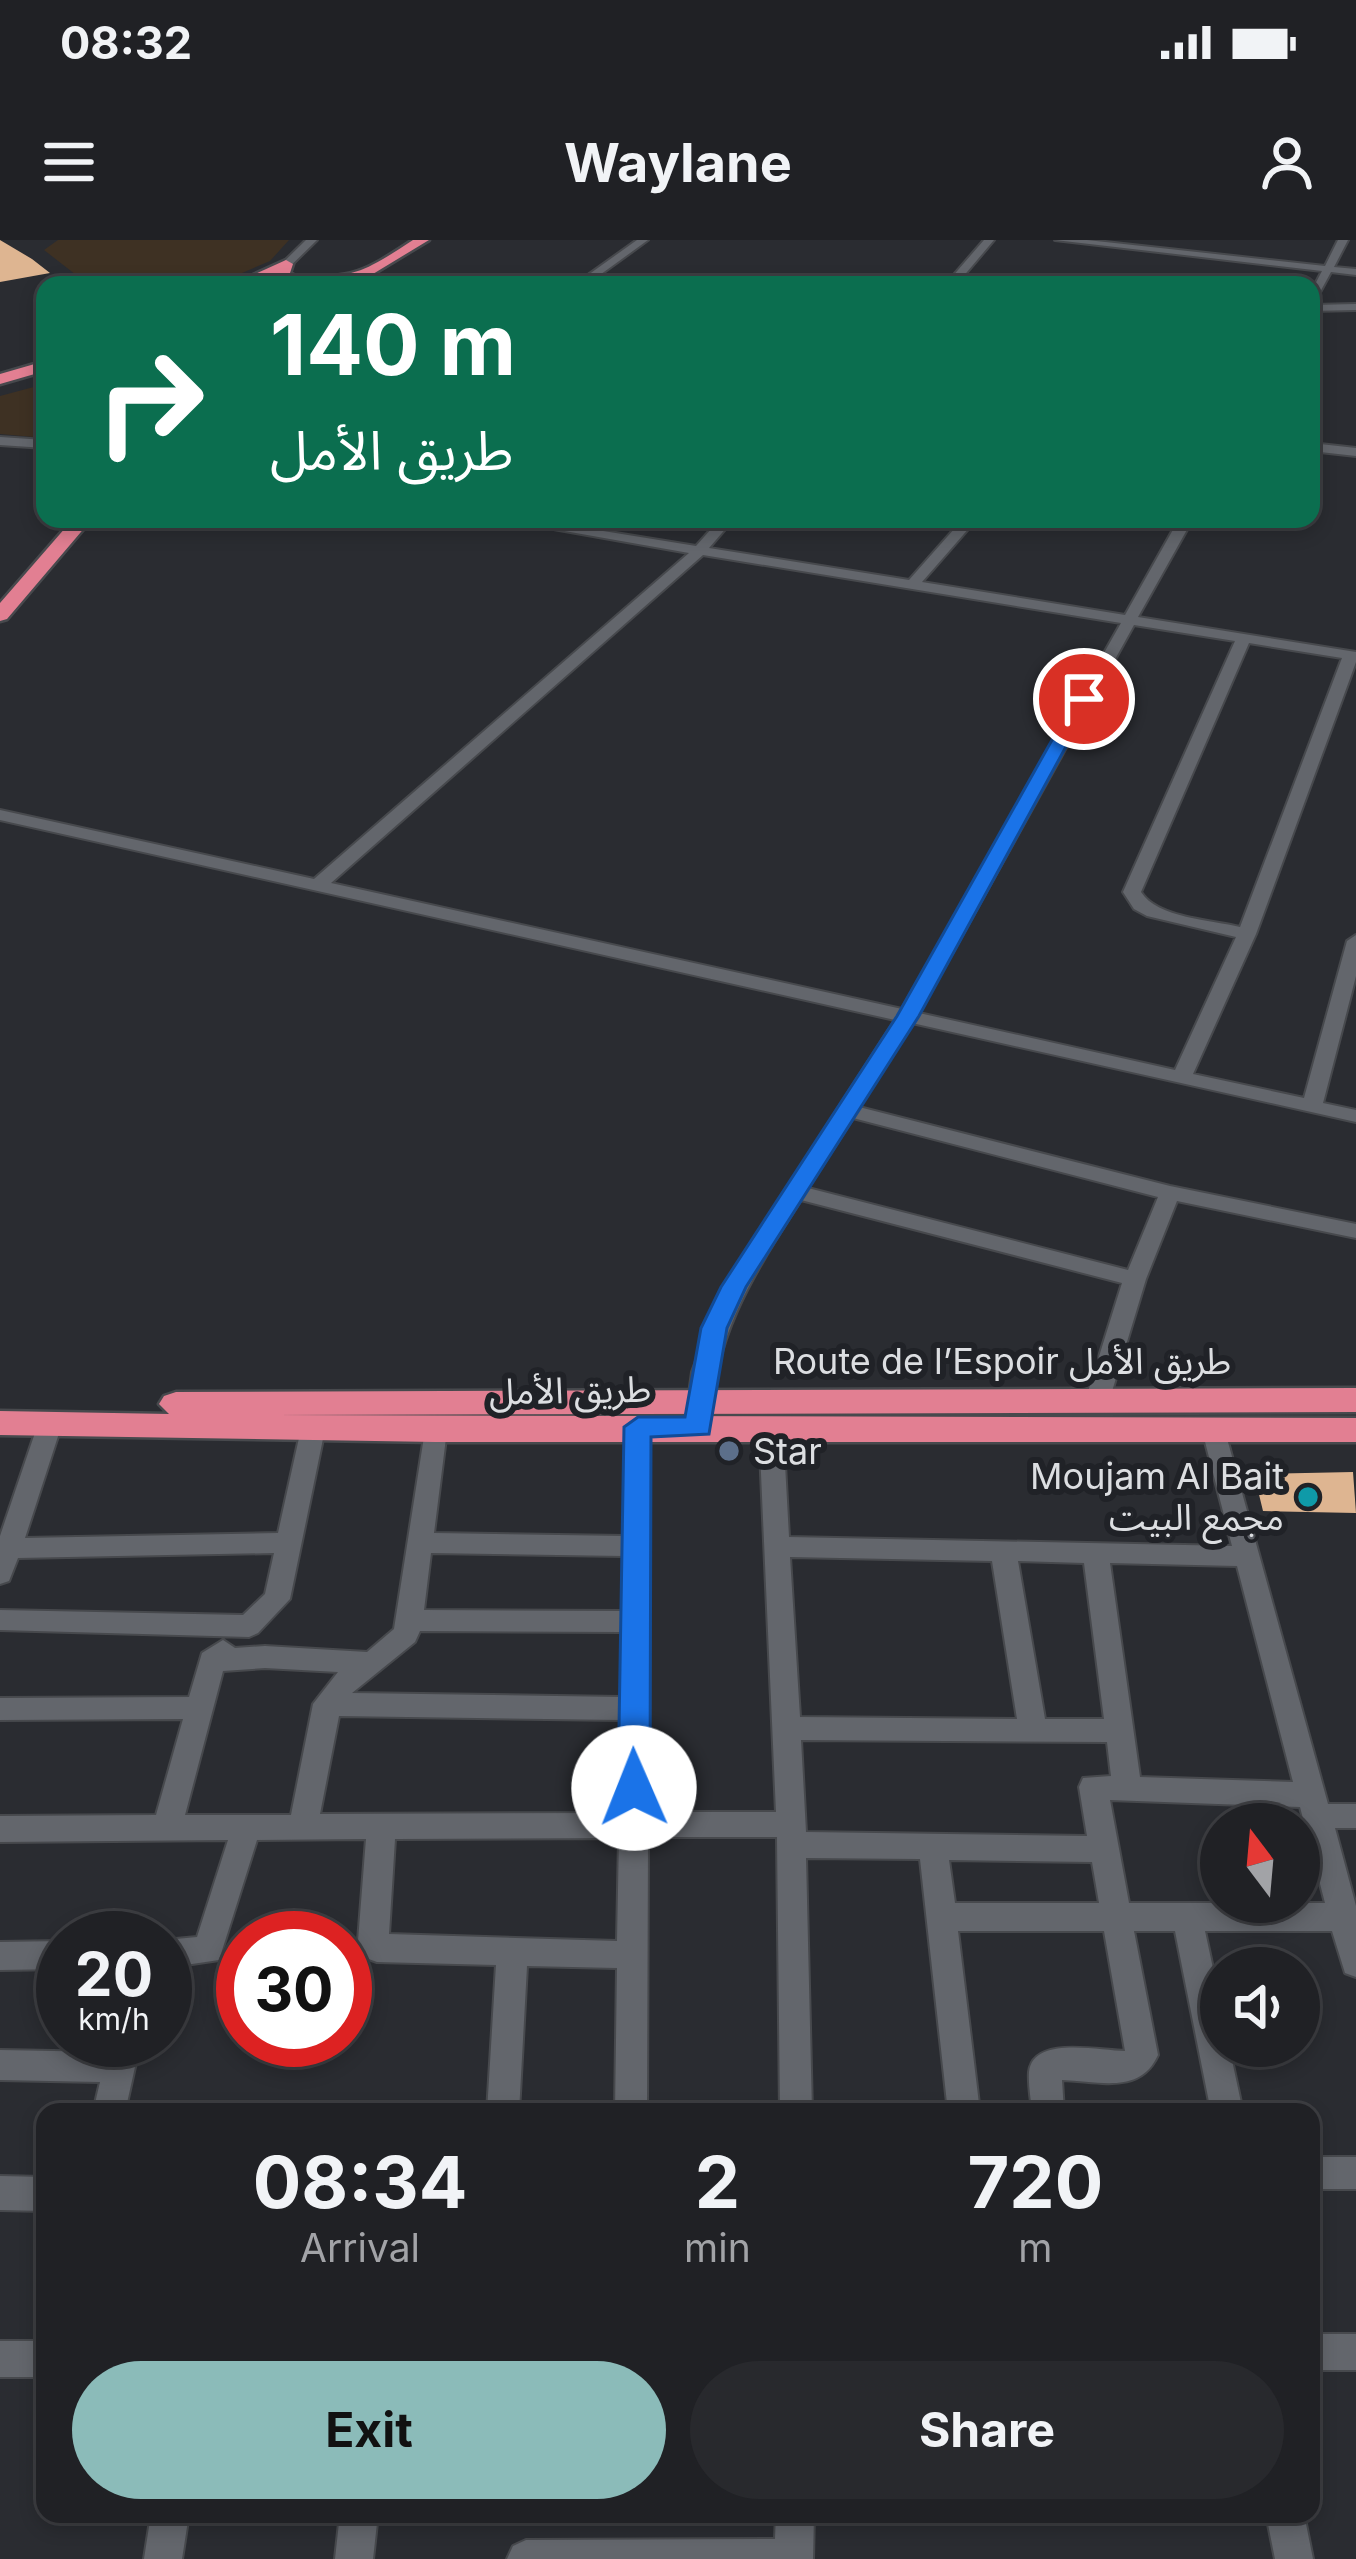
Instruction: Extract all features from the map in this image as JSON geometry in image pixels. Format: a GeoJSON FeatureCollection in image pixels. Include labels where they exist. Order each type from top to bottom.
{"type":"FeatureCollection","features":[{"type":"Feature","properties":{"kind":"highway"},"geometry":{"type":"LineString","coordinates":[[368,276],[422,240]]}},
{"type":"Feature","properties":{"kind":"highway"},"geometry":{"type":"LineString","coordinates":[[369,276],[432,240]]}},
{"type":"Feature","properties":{"kind":"highway"},"geometry":{"type":"LineString","coordinates":[[260,276],[281,267],[287,276]]}},
{"type":"Feature","properties":{"kind":"highway"},"geometry":{"type":"LineString","coordinates":[[0,377],[36,367]]}},
{"type":"Feature","properties":{"kind":"highway"},"geometry":{"type":"LineString","coordinates":[[0,615],[7,594],[63,528]]}},
{"type":"Feature","properties":{"kind":"highway"},"geometry":{"type":"LineString","coordinates":[[7,594],[74,528]]}},
{"type":"Feature","properties":{"kind":"highway","name":"Route de l’Espoir طريق الأمل"},"geometry":{"type":"LineString","coordinates":[[0,1404],[699,1414],[1098,1398],[1355,1426]]}},
{"type":"Feature","properties":{"kind":"highway","name":"طريق الأمل"},"geometry":{"type":"LineString","coordinates":[[0,1423],[435,1430],[638,1427],[699,1414],[771,1428],[1355,1426]]}},
{"type":"Feature","properties":{"kind":"street"},"geometry":{"type":"LineString","coordinates":[[273,276],[312,240]]}},
{"type":"Feature","properties":{"kind":"street"},"geometry":{"type":"LineString","coordinates":[[592,276],[643,240]]}},
{"type":"Feature","properties":{"kind":"street"},"geometry":{"type":"LineString","coordinates":[[958,276],[989,240]]}},
{"type":"Feature","properties":{"kind":"street"},"geometry":{"type":"LineString","coordinates":[[1060,240],[1356,272]]}},
{"type":"Feature","properties":{"kind":"street"},"geometry":{"type":"LineString","coordinates":[[1320,284],[1342,240]]}},
{"type":"Feature","properties":{"kind":"street"},"geometry":{"type":"LineString","coordinates":[[1320,306],[1356,308]]}},
{"type":"Feature","properties":{"kind":"street"},"geometry":{"type":"LineString","coordinates":[[0,442],[36,444]]}},
{"type":"Feature","properties":{"kind":"street"},"geometry":{"type":"LineString","coordinates":[[1320,448],[1356,452]]}},
{"type":"Feature","properties":{"kind":"street"},"geometry":{"type":"LineString","coordinates":[[559,528],[1353,655],[1247,934],[1182,1076]]}},
{"type":"Feature","properties":{"kind":"street"},"geometry":{"type":"LineString","coordinates":[[317,886],[699,551],[719,528]]}},
{"type":"Feature","properties":{"kind":"street"},"geometry":{"type":"LineString","coordinates":[[913,584],[962,528]]}},
{"type":"Feature","properties":{"kind":"street"},"geometry":{"type":"LineString","coordinates":[[699,1414],[714,1328],[793,1191],[908,1016],[1181,528]]}},
{"type":"Feature","properties":{"kind":"street"},"geometry":{"type":"LineString","coordinates":[[1244,638],[1132,892],[1140,905],[1154,912],[1247,934]]}},
{"type":"Feature","properties":{"kind":"street"},"geometry":{"type":"LineString","coordinates":[[0,815],[1356,1116]]}},
{"type":"Feature","properties":{"kind":"street"},"geometry":{"type":"LineString","coordinates":[[1312,1106],[1356,941]]}},
{"type":"Feature","properties":{"kind":"street"},"geometry":{"type":"LineString","coordinates":[[848,1110],[1170,1193],[1356,1232]]}},
{"type":"Feature","properties":{"kind":"street"},"geometry":{"type":"LineString","coordinates":[[793,1191],[1135,1279]]}},
{"type":"Feature","properties":{"kind":"street"},"geometry":{"type":"LineString","coordinates":[[1098,1398],[1135,1279],[1170,1193]]}},
{"type":"Feature","properties":{"kind":"street"},"geometry":{"type":"LineString","coordinates":[[0,1574],[50,1424]]}},
{"type":"Feature","properties":{"kind":"street"},"geometry":{"type":"LineString","coordinates":[[632,2103],[638,1427]]}},
{"type":"Feature","properties":{"kind":"street"},"geometry":{"type":"LineString","coordinates":[[771,1428],[791,1834],[796,2103]]}},
{"type":"Feature","properties":{"kind":"street"},"geometry":{"type":"LineString","coordinates":[[167,1827],[212,1661],[277,1599],[313,1429]]}},
{"type":"Feature","properties":{"kind":"street"},"geometry":{"type":"LineString","coordinates":[[303,1828],[327,1704],[345,1682],[406,1634],[435,1430]]}},
{"type":"Feature","properties":{"kind":"street"},"geometry":{"type":"LineString","coordinates":[[1214,1430],[1313,1803]]}},
{"type":"Feature","properties":{"kind":"street"},"geometry":{"type":"LineString","coordinates":[[8,1548],[289,1543]]}},
{"type":"Feature","properties":{"kind":"street"},"geometry":{"type":"LineString","coordinates":[[420,1543],[636,1546]]}},
{"type":"Feature","properties":{"kind":"street"},"geometry":{"type":"LineString","coordinates":[[777,1547],[1248,1556]]}},
{"type":"Feature","properties":{"kind":"street"},"geometry":{"type":"LineString","coordinates":[[1004,1552],[1033,1730]]}},
{"type":"Feature","properties":{"kind":"street"},"geometry":{"type":"LineString","coordinates":[[1096,1554],[1127,1785]]}},
{"type":"Feature","properties":{"kind":"street"},"geometry":{"type":"LineString","coordinates":[[0,1620],[249,1626]]}},
{"type":"Feature","properties":{"kind":"street"},"geometry":{"type":"LineString","coordinates":[[410,1620],[635,1622]]}},
{"type":"Feature","properties":{"kind":"street"},"geometry":{"type":"LineString","coordinates":[[212,1661],[265,1657],[372,1663]]}},
{"type":"Feature","properties":{"kind":"street"},"geometry":{"type":"LineString","coordinates":[[327,1704],[633,1709]]}},
{"type":"Feature","properties":{"kind":"street"},"geometry":{"type":"LineString","coordinates":[[0,1709],[200,1708]]}},
{"type":"Feature","properties":{"kind":"street"},"geometry":{"type":"LineString","coordinates":[[786,1728],[1117,1731]]}},
{"type":"Feature","properties":{"kind":"street"},"geometry":{"type":"LineString","coordinates":[[1047,2103],[1045,2069],[1050,2065],[1133,2067],[1142,2055],[1094,1787],[1127,1785],[1295,1803]]}},
{"type":"Feature","properties":{"kind":"street"},"geometry":{"type":"LineString","coordinates":[[1320,1807],[1356,1816]]}},
{"type":"Feature","properties":{"kind":"street"},"geometry":{"type":"LineString","coordinates":[[0,1829],[634,1827],[933,1846],[1105,1849]]}},
{"type":"Feature","properties":{"kind":"street"},"geometry":{"type":"LineString","coordinates":[[1320,1827],[1356,1963]]}},
{"type":"Feature","properties":{"kind":"street"},"geometry":{"type":"LineString","coordinates":[[192,1953],[201,1953],[213,1942],[247,1828]]}},
{"type":"Feature","properties":{"kind":"street"},"geometry":{"type":"LineString","coordinates":[[381,1828],[373,1941],[377,1948],[635,1955]]}},
{"type":"Feature","properties":{"kind":"street"},"geometry":{"type":"LineString","coordinates":[[933,1846],[963,2103]]}},
{"type":"Feature","properties":{"kind":"street"},"geometry":{"type":"LineString","coordinates":[[944,1917],[1344,1917]]}},
{"type":"Feature","properties":{"kind":"street"},"geometry":{"type":"LineString","coordinates":[[1186,1917],[1224,2103]]}},
{"type":"Feature","properties":{"kind":"street"},"geometry":{"type":"LineString","coordinates":[[0,1955],[36,1955]]}},
{"type":"Feature","properties":{"kind":"street"},"geometry":{"type":"LineString","coordinates":[[504,2103],[512,1955]]}},
{"type":"Feature","properties":{"kind":"street"},"geometry":{"type":"LineString","coordinates":[[0,2065],[36,2061]]}},
{"type":"Feature","properties":{"kind":"street"},"geometry":{"type":"LineString","coordinates":[[111,2103],[119,2067]]}},
{"type":"Feature","properties":{"kind":"street"},"geometry":{"type":"LineString","coordinates":[[1320,2173],[1356,2173]]}},
{"type":"Feature","properties":{"kind":"street"},"geometry":{"type":"LineString","coordinates":[[0,2193],[36,2194]]}},
{"type":"Feature","properties":{"kind":"street"},"geometry":{"type":"LineString","coordinates":[[1320,2353],[1356,2352]]}},
{"type":"Feature","properties":{"kind":"street"},"geometry":{"type":"LineString","coordinates":[[0,2359],[36,2359]]}},
{"type":"Feature","properties":{"kind":"street"},"geometry":{"type":"LineString","coordinates":[[163,2559],[169,2523]]}},
{"type":"Feature","properties":{"kind":"street"},"geometry":{"type":"LineString","coordinates":[[354,2559],[358,2523]]}},
{"type":"Feature","properties":{"kind":"street"},"geometry":{"type":"LineString","coordinates":[[526,2559],[794,2558],[795,2523]]}},
{"type":"Feature","properties":{"kind":"street"},"geometry":{"type":"LineString","coordinates":[[1287,2523],[1294,2559]]}},
{"type":"Feature","properties":{"kind":"shaded area"},"geometry":{"type":"Polygon","coordinates":[[[58,240],[289,240],[270,261],[235,276],[77,276],[44,250],[58,240]]]}},
{"type":"Feature","properties":{"kind":"shaded area"},"geometry":{"type":"Polygon","coordinates":[[[36,386],[36,437],[0,434],[0,396],[36,386]]]}},
{"type":"Feature","properties":{"kind":"building"},"geometry":{"type":"Polygon","coordinates":[[[0,240],[32,259],[50,273],[0,282],[0,240]]]}},
{"type":"Feature","properties":{"kind":"building","name":"Moujam Al Bait مجمع البيت"},"geometry":{"type":"Polygon","coordinates":[[[1353,1472],[1356,1513],[1263,1511],[1254,1474],[1353,1472]]]}},
{"type":"Feature","properties":{"kind":"place","name":"Star"},"geometry":{"type":"Point","coordinates":[729,1451]}},
{"type":"Feature","properties":{"kind":"place","name":"Moujam Al Bait مجمع البيت"},"geometry":{"type":"Point","coordinates":[1308,1497]}},
{"type":"Feature","properties":{"kind":"route"},"geometry":{"type":"LineString","coordinates":[[634,1788],[638,1427],[699,1427],[698,1401],[714,1328],[734,1287],[908,1016],[1084,699]]}}]}
